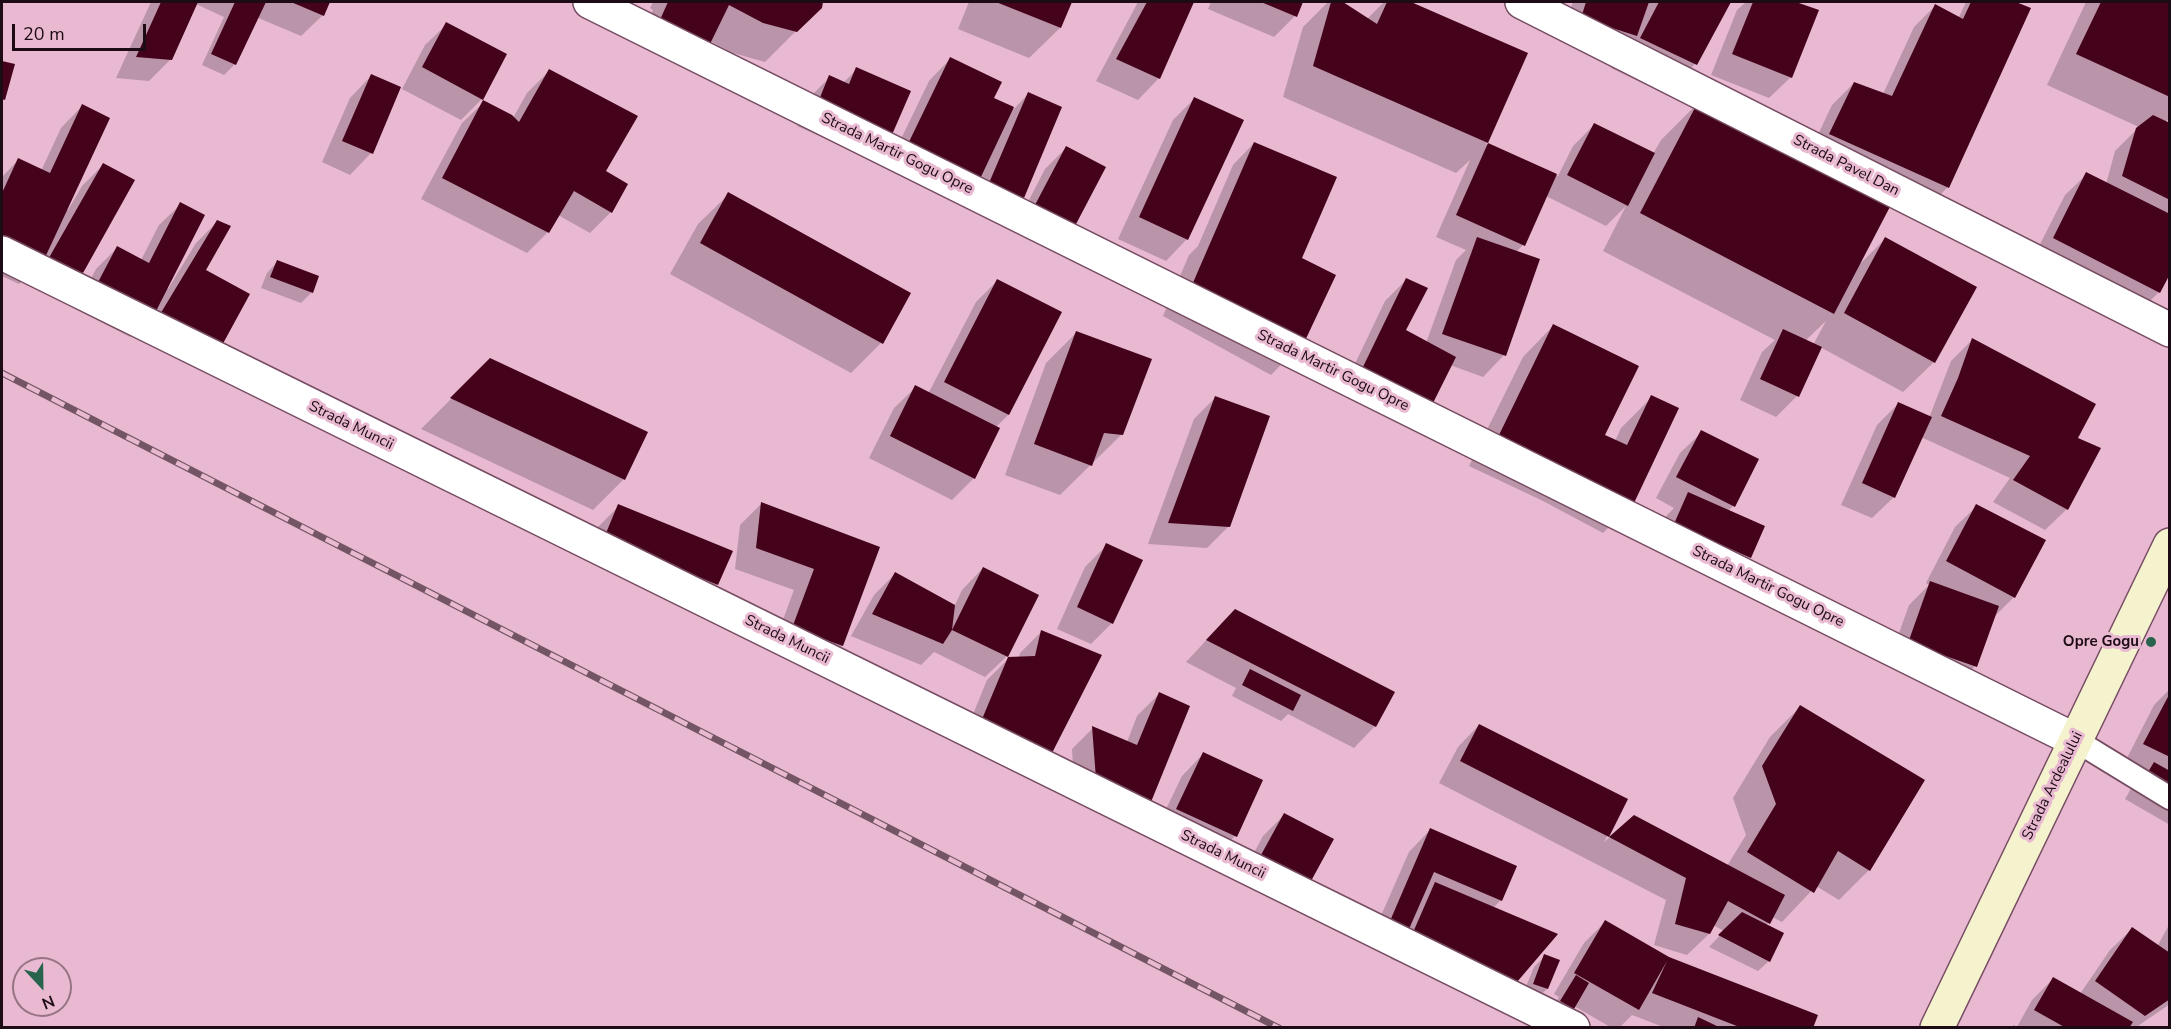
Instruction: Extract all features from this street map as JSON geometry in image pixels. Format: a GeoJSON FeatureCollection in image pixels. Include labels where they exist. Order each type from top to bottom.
{"type":"FeatureCollection","features":[{"type":"Feature","properties":{"kind":"street","name":"Strada Martir Gogu Opre"},"geometry":{"type":"LineString","coordinates":[[590,2],[2075,740]]}},
{"type":"Feature","properties":{"kind":"street","name":"Strada Pavel Dan"},"geometry":{"type":"LineString","coordinates":[[1522,2],[2169,330]]}},
{"type":"Feature","properties":{"kind":"street","name":"Strada Muncii"},"geometry":{"type":"LineString","coordinates":[[2,254],[1573,1028]]}},
{"type":"Feature","properties":{"kind":"street","name":"Strada Ardealului"},"geometry":{"type":"LineString","coordinates":[[1938,1028],[2169,545]]}},
{"type":"Feature","properties":{"kind":"lane"},"geometry":{"type":"LineString","coordinates":[[2075,740],[2169,798]]}},
{"type":"Feature","properties":{"kind":"building"},"geometry":{"type":"Polygon","coordinates":[[[161,2],[198,2],[172,60],[136,57],[161,2]]]}},
{"type":"Feature","properties":{"kind":"building"},"geometry":{"type":"Polygon","coordinates":[[[235,2],[266,2],[236,65],[211,54],[235,2]]]}},
{"type":"Feature","properties":{"kind":"building"},"geometry":{"type":"Polygon","coordinates":[[[291,2],[330,2],[324,16],[291,2]]]}},
{"type":"Feature","properties":{"kind":"building"},"geometry":{"type":"Polygon","coordinates":[[[668,2],[823,2],[822,8],[797,32],[763,23],[729,5],[709,46],[659,22],[668,2]]]}},
{"type":"Feature","properties":{"kind":"building"},"geometry":{"type":"Polygon","coordinates":[[[996,2],[1072,2],[1061,28],[996,2]]]}},
{"type":"Feature","properties":{"kind":"building"},"geometry":{"type":"Polygon","coordinates":[[[1147,2],[1194,2],[1160,79],[1116,59],[1147,2]]]}},
{"type":"Feature","properties":{"kind":"building"},"geometry":{"type":"Polygon","coordinates":[[[1261,2],[1303,2],[1297,17],[1261,2]]]}},
{"type":"Feature","properties":{"kind":"building"},"geometry":{"type":"Polygon","coordinates":[[[1331,2],[1343,2],[1377,24],[1387,2],[1411,2],[1528,53],[1488,143],[1313,66],[1331,2]]]}},
{"type":"Feature","properties":{"kind":"building"},"geometry":{"type":"Polygon","coordinates":[[[1586,2],[1649,2],[1637,36],[1581,18],[1586,2]]]}},
{"type":"Feature","properties":{"kind":"building"},"geometry":{"type":"Polygon","coordinates":[[[1659,2],[1731,2],[1697,65],[1640,38],[1659,2]]]}},
{"type":"Feature","properties":{"kind":"building"},"geometry":{"type":"Polygon","coordinates":[[[1753,2],[1796,2],[1819,10],[1792,78],[1732,54],[1753,2]]]}},
{"type":"Feature","properties":{"kind":"building"},"geometry":{"type":"Polygon","coordinates":[[[1971,2],[2016,2],[2031,8],[1949,188],[1829,134],[1854,82],[1892,96],[1935,4],[1963,19],[1971,2]]]}},
{"type":"Feature","properties":{"kind":"building"},"geometry":{"type":"Polygon","coordinates":[[[2101,2],[2170,2],[2170,97],[2076,54],[2101,2]]]}},
{"type":"Feature","properties":{"kind":"building"},"geometry":{"type":"Polygon","coordinates":[[[446,22],[507,54],[483,100],[422,67],[446,22]]]}},
{"type":"Feature","properties":{"kind":"building"},"geometry":{"type":"Polygon","coordinates":[[[950,57],[1002,82],[994,98],[1014,107],[979,181],[907,146],[950,57]]]}},
{"type":"Feature","properties":{"kind":"building"},"geometry":{"type":"Polygon","coordinates":[[[2,61],[15,64],[5,100],[2,99],[2,61]]]}},
{"type":"Feature","properties":{"kind":"building"},"geometry":{"type":"Polygon","coordinates":[[[856,67],[911,91],[891,137],[817,105],[829,75],[849,84],[856,67]]]}},
{"type":"Feature","properties":{"kind":"building"},"geometry":{"type":"Polygon","coordinates":[[[549,69],[638,116],[606,171],[628,184],[612,213],[574,191],[549,233],[442,178],[483,100],[512,115],[519,122],[549,69]]]}},
{"type":"Feature","properties":{"kind":"building"},"geometry":{"type":"Polygon","coordinates":[[[371,74],[401,87],[373,154],[342,141],[371,74]]]}},
{"type":"Feature","properties":{"kind":"building"},"geometry":{"type":"Polygon","coordinates":[[[1028,92],[1062,107],[1024,198],[989,183],[1028,92]]]}},
{"type":"Feature","properties":{"kind":"building"},"geometry":{"type":"Polygon","coordinates":[[[1194,97],[1244,120],[1188,240],[1139,217],[1194,97]]]}},
{"type":"Feature","properties":{"kind":"building"},"geometry":{"type":"Polygon","coordinates":[[[1699,100],[1893,201],[1834,314],[1640,213],[1699,100]]]}},
{"type":"Feature","properties":{"kind":"building"},"geometry":{"type":"Polygon","coordinates":[[[82,104],[110,118],[42,264],[2,245],[2,193],[18,158],[50,173],[82,104]]]}},
{"type":"Feature","properties":{"kind":"building"},"geometry":{"type":"Polygon","coordinates":[[[2153,115],[2170,123],[2170,200],[2122,176],[2136,128],[2153,115]]]}},
{"type":"Feature","properties":{"kind":"building"},"geometry":{"type":"Polygon","coordinates":[[[1594,123],[1655,153],[1628,206],[1567,175],[1594,123]]]}},
{"type":"Feature","properties":{"kind":"building"},"geometry":{"type":"Polygon","coordinates":[[[1254,142],[1337,177],[1302,258],[1336,275],[1303,345],[1192,285],[1254,142]]]}},
{"type":"Feature","properties":{"kind":"building"},"geometry":{"type":"Polygon","coordinates":[[[1488,143],[1557,174],[1525,246],[1456,215],[1488,143]]]}},
{"type":"Feature","properties":{"kind":"building"},"geometry":{"type":"Polygon","coordinates":[[[1066,146],[1106,167],[1075,226],[1035,205],[1066,146]]]}},
{"type":"Feature","properties":{"kind":"building"},"geometry":{"type":"Polygon","coordinates":[[[103,163],[135,180],[83,273],[46,263],[103,163]]]}},
{"type":"Feature","properties":{"kind":"building"},"geometry":{"type":"Polygon","coordinates":[[[2086,172],[2170,214],[2170,274],[2160,293],[2053,238],[2086,172]]]}},
{"type":"Feature","properties":{"kind":"building"},"geometry":{"type":"Polygon","coordinates":[[[728,192],[911,293],[883,344],[700,243],[728,192]]]}},
{"type":"Feature","properties":{"kind":"building"},"geometry":{"type":"Polygon","coordinates":[[[180,202],[205,215],[153,317],[95,288],[117,246],[149,263],[180,202]]]}},
{"type":"Feature","properties":{"kind":"building"},"geometry":{"type":"Polygon","coordinates":[[[217,220],[231,226],[206,270],[250,294],[220,349],[159,316],[217,220]]]}},
{"type":"Feature","properties":{"kind":"building"},"geometry":{"type":"Polygon","coordinates":[[[1477,237],[1540,259],[1506,356],[1442,334],[1477,237]]]}},
{"type":"Feature","properties":{"kind":"building"},"geometry":{"type":"Polygon","coordinates":[[[1885,237],[1977,287],[1935,363],[1844,313],[1885,237]]]}},
{"type":"Feature","properties":{"kind":"building"},"geometry":{"type":"Polygon","coordinates":[[[277,260],[319,276],[313,293],[270,277],[277,260]]]}},
{"type":"Feature","properties":{"kind":"building"},"geometry":{"type":"Polygon","coordinates":[[[1406,278],[1428,288],[1406,330],[1456,357],[1431,407],[1361,371],[1406,278]]]}},
{"type":"Feature","properties":{"kind":"building"},"geometry":{"type":"Polygon","coordinates":[[[997,279],[1062,312],[1009,415],[944,382],[997,279]]]}},
{"type":"Feature","properties":{"kind":"building"},"geometry":{"type":"Polygon","coordinates":[[[1553,324],[1639,366],[1605,435],[1627,445],[1651,395],[1679,408],[1634,503],[1499,435],[1553,324]]]}},
{"type":"Feature","properties":{"kind":"building"},"geometry":{"type":"Polygon","coordinates":[[[1783,329],[1822,347],[1799,397],[1760,379],[1783,329]]]}},
{"type":"Feature","properties":{"kind":"building"},"geometry":{"type":"Polygon","coordinates":[[[1076,331],[1152,359],[1123,435],[1104,433],[1092,466],[1034,444],[1076,331]]]}},
{"type":"Feature","properties":{"kind":"building"},"geometry":{"type":"Polygon","coordinates":[[[1972,338],[2096,404],[2078,438],[2101,448],[2068,510],[2013,480],[2030,456],[1941,416],[1972,338]]]}},
{"type":"Feature","properties":{"kind":"building"},"geometry":{"type":"Polygon","coordinates":[[[490,358],[648,432],[625,480],[450,398],[490,358]]]}},
{"type":"Feature","properties":{"kind":"building"},"geometry":{"type":"Polygon","coordinates":[[[915,385],[1000,428],[975,479],[890,436],[915,385]]]}},
{"type":"Feature","properties":{"kind":"building"},"geometry":{"type":"Polygon","coordinates":[[[1215,396],[1270,416],[1230,527],[1168,523],[1215,396]]]}},
{"type":"Feature","properties":{"kind":"building"},"geometry":{"type":"Polygon","coordinates":[[[1898,402],[1932,417],[1895,498],[1862,483],[1898,402]]]}},
{"type":"Feature","properties":{"kind":"building"},"geometry":{"type":"Polygon","coordinates":[[[1701,430],[1759,459],[1735,507],[1676,477],[1701,430]]]}},
{"type":"Feature","properties":{"kind":"building"},"geometry":{"type":"Polygon","coordinates":[[[1688,492],[1765,526],[1751,558],[1674,524],[1688,492]]]}},
{"type":"Feature","properties":{"kind":"building"},"geometry":{"type":"Polygon","coordinates":[[[761,502],[880,547],[843,646],[792,628],[814,569],[756,548],[761,502]]]}},
{"type":"Feature","properties":{"kind":"building"},"geometry":{"type":"Polygon","coordinates":[[[618,504],[733,551],[718,585],[604,538],[618,504]]]}},
{"type":"Feature","properties":{"kind":"building"},"geometry":{"type":"Polygon","coordinates":[[[1976,504],[2046,540],[2015,598],[1946,561],[1976,504]]]}},
{"type":"Feature","properties":{"kind":"building"},"geometry":{"type":"Polygon","coordinates":[[[1106,543],[1143,560],[1113,624],[1077,607],[1106,543]]]}},
{"type":"Feature","properties":{"kind":"building"},"geometry":{"type":"Polygon","coordinates":[[[983,567],[1039,595],[1008,657],[952,630],[983,567]]]}},
{"type":"Feature","properties":{"kind":"building"},"geometry":{"type":"Polygon","coordinates":[[[895,572],[955,605],[952,630],[943,644],[872,614],[895,572]]]}},
{"type":"Feature","properties":{"kind":"building"},"geometry":{"type":"Polygon","coordinates":[[[1930,581],[1999,606],[1977,667],[1908,643],[1930,581]]]}},
{"type":"Feature","properties":{"kind":"building"},"geometry":{"type":"Polygon","coordinates":[[[1235,609],[1395,692],[1376,727],[1206,640],[1235,609]]]}},
{"type":"Feature","properties":{"kind":"building"},"geometry":{"type":"Polygon","coordinates":[[[1041,630],[1102,655],[1052,753],[980,724],[1008,657],[1035,656],[1041,630]]]}},
{"type":"Feature","properties":{"kind":"building"},"geometry":{"type":"Polygon","coordinates":[[[1250,669],[1301,695],[1293,711],[1242,685],[1250,669]]]}},
{"type":"Feature","properties":{"kind":"building"},"geometry":{"type":"Polygon","coordinates":[[[1159,692],[1190,706],[1151,802],[1096,779],[1092,726],[1137,745],[1159,692]]]}},
{"type":"Feature","properties":{"kind":"building"},"geometry":{"type":"Polygon","coordinates":[[[2170,693],[2170,757],[2143,744],[2170,693]]]}},
{"type":"Feature","properties":{"kind":"building"},"geometry":{"type":"Polygon","coordinates":[[[1800,705],[1925,780],[1870,871],[1838,851],[1814,893],[1747,852],[1776,804],[1762,766],[1800,705]]]}},
{"type":"Feature","properties":{"kind":"building"},"geometry":{"type":"Polygon","coordinates":[[[1479,724],[1628,799],[1609,837],[1460,761],[1479,724]]]}},
{"type":"Feature","properties":{"kind":"building"},"geometry":{"type":"Polygon","coordinates":[[[1203,752],[1263,780],[1237,837],[1176,809],[1203,752]]]}},
{"type":"Feature","properties":{"kind":"building"},"geometry":{"type":"Polygon","coordinates":[[[2154,762],[2170,771],[2170,791],[2145,777],[2154,762]]]}},
{"type":"Feature","properties":{"kind":"building"},"geometry":{"type":"Polygon","coordinates":[[[1284,813],[1334,839],[1311,881],[1261,855],[1284,813]]]}},
{"type":"Feature","properties":{"kind":"building"},"geometry":{"type":"Polygon","coordinates":[[[1634,815],[1785,895],[1770,924],[1728,901],[1710,934],[1675,924],[1686,878],[1609,837],[1634,815]]]}},
{"type":"Feature","properties":{"kind":"building"},"geometry":{"type":"Polygon","coordinates":[[[1430,828],[1517,866],[1502,901],[1434,872],[1409,929],[1390,921],[1430,828]]]}},
{"type":"Feature","properties":{"kind":"building"},"geometry":{"type":"Polygon","coordinates":[[[1435,882],[1558,934],[1517,982],[1411,937],[1435,882]]]}},
{"type":"Feature","properties":{"kind":"building"},"geometry":{"type":"Polygon","coordinates":[[[1742,912],[1784,933],[1770,962],[1718,935],[1742,912]]]}},
{"type":"Feature","properties":{"kind":"building"},"geometry":{"type":"Polygon","coordinates":[[[1605,920],[1669,957],[1818,1015],[1813,1028],[1742,1028],[1652,993],[1667,961],[1639,1010],[1574,973],[1605,920]]]}},
{"type":"Feature","properties":{"kind":"building"},"geometry":{"type":"Polygon","coordinates":[[[2132,927],[2170,953],[2170,999],[2145,1016],[2095,981],[2132,927]]]}},
{"type":"Feature","properties":{"kind":"building"},"geometry":{"type":"Polygon","coordinates":[[[1544,954],[1560,960],[1548,989],[1533,984],[1544,954]]]}},
{"type":"Feature","properties":{"kind":"building"},"geometry":{"type":"Polygon","coordinates":[[[1576,975],[1589,983],[1574,1009],[1560,1001],[1576,975]]]}},
{"type":"Feature","properties":{"kind":"building"},"geometry":{"type":"Polygon","coordinates":[[[2053,977],[2133,1022],[2129,1028],[2066,1028],[2034,1010],[2053,977]]]}},
{"type":"Feature","properties":{"kind":"building"},"geometry":{"type":"Polygon","coordinates":[[[1698,1017],[1721,1028],[1694,1028],[1698,1017]]]}},
{"type":"Feature","properties":{"kind":"railway"},"geometry":{"type":"LineString","coordinates":[[2,373],[1279,1028]]}},
{"type":"Feature","properties":{"kind":"place","name":"Opre Gogu"},"geometry":{"type":"Point","coordinates":[2151,642]}}]}
